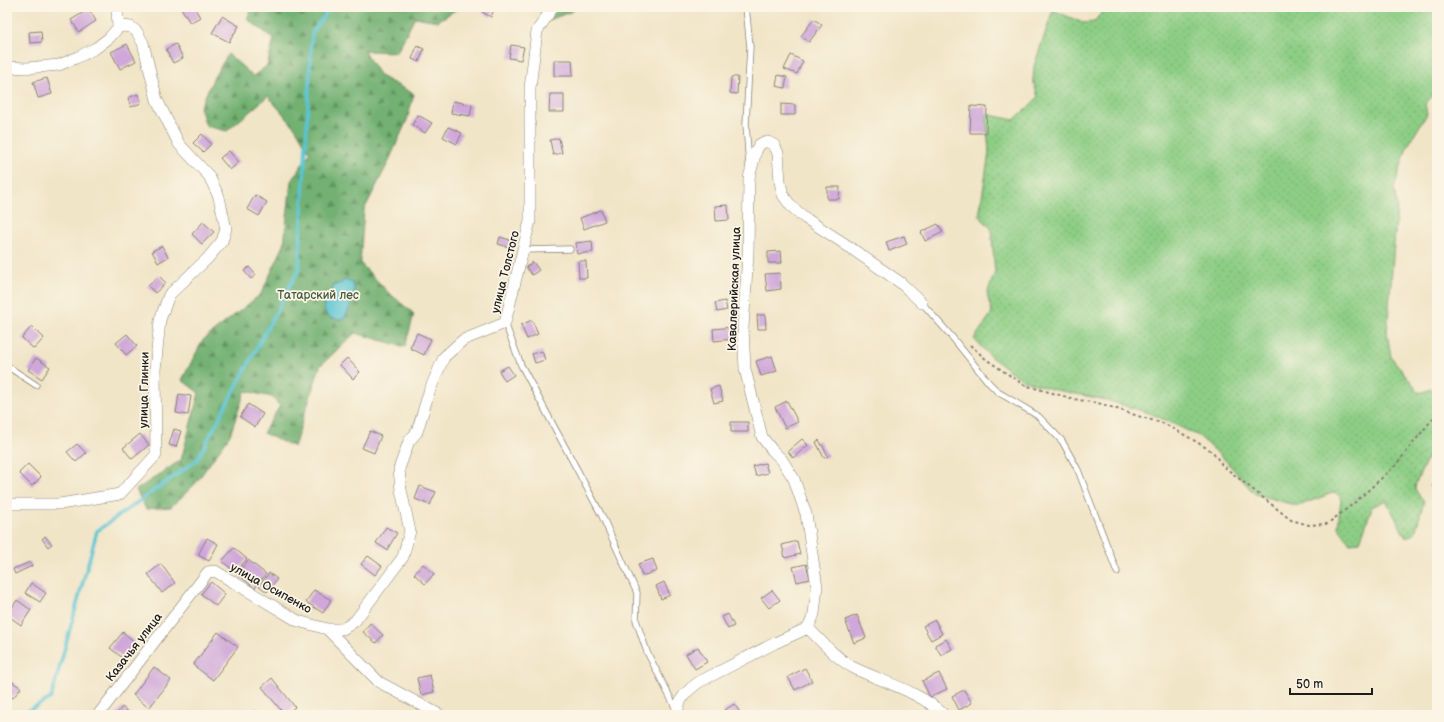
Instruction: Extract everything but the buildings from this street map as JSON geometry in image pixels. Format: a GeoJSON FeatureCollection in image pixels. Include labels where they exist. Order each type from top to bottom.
{"type":"FeatureCollection","features":[{"type":"Feature","properties":{"kind":"street"},"geometry":{"type":"LineString","coordinates":[[7,67],[27,68],[59,65],[96,48],[109,38],[118,28],[117,7]]}},
{"type":"Feature","properties":{"kind":"street","name":"улица Толстого"},"geometry":{"type":"LineString","coordinates":[[327,629],[343,630],[354,621],[403,557],[410,531],[399,468],[409,441],[417,432],[429,392],[444,357],[462,340],[506,323],[530,221],[530,88],[537,31],[553,7]]}},
{"type":"Feature","properties":{"kind":"street","name":"улица Глинки"},"geometry":{"type":"LineString","coordinates":[[7,504],[60,504],[120,494],[156,454],[155,370],[160,320],[169,295],[208,258],[222,241],[226,229],[219,197],[209,176],[179,144],[156,100],[143,43],[137,32],[131,27],[123,26],[118,28]]}},
{"type":"Feature","properties":{"kind":"street","name":"Кавалерийская улица"},"geometry":{"type":"LineString","coordinates":[[808,628],[814,614],[817,587],[806,514],[794,479],[782,460],[762,437],[745,369],[743,328],[748,254],[750,178],[756,151],[759,145],[764,142],[768,142],[774,145],[778,153],[780,182],[783,195],[791,206],[805,218],[901,283],[922,302]]}},
{"type":"Feature","properties":{"kind":"street","name":"улица Осипенко"},"geometry":{"type":"LineString","coordinates":[[191,594],[208,572],[215,571],[298,620],[327,629],[379,682],[440,715]]}},
{"type":"Feature","properties":{"kind":"street","name":"Казачья улица"},"geometry":{"type":"LineString","coordinates":[[98,715],[191,594]]}},
{"type":"Feature","properties":{"kind":"street"},"geometry":{"type":"LineString","coordinates":[[678,713],[681,700],[688,690],[699,682],[808,628],[832,652],[853,667],[919,698],[938,709],[944,715]]}},
{"type":"Feature","properties":{"kind":"lane"},"geometry":{"type":"LineString","coordinates":[[746,7],[750,48],[746,124],[750,178]]}},
{"type":"Feature","properties":{"kind":"lane"},"geometry":{"type":"LineString","coordinates":[[523,250],[570,249]]}},
{"type":"Feature","properties":{"kind":"lane"},"geometry":{"type":"LineString","coordinates":[[922,302],[998,392],[1038,416],[1062,441],[1078,470],[1117,572]]}},
{"type":"Feature","properties":{"kind":"lane"},"geometry":{"type":"LineString","coordinates":[[506,323],[521,365],[602,516],[637,593],[636,620],[647,652],[678,713]]}},
{"type":"Feature","properties":{"kind":"lane"},"geometry":{"type":"LineString","coordinates":[[7,366],[36,385]]}},
{"type":"Feature","properties":{"kind":"path"},"geometry":{"type":"LineString","coordinates":[[970,344],[987,360],[1024,385],[1074,399],[1102,404],[1165,424],[1213,452],[1222,465],[1291,520],[1309,525],[1327,524],[1353,504],[1394,466],[1437,413]]}},
{"type":"Feature","properties":{"kind":"green space","name":"Татарский лес"},"geometry":{"type":"Polygon","coordinates":[[[253,7],[459,7],[438,21],[415,17],[397,52],[364,51],[380,76],[414,94],[407,120],[387,165],[364,210],[360,263],[388,292],[414,314],[405,347],[355,333],[320,366],[294,447],[263,433],[280,406],[272,397],[245,391],[230,435],[195,484],[171,507],[146,509],[136,490],[181,460],[199,393],[182,380],[203,340],[261,294],[284,245],[291,181],[310,153],[296,129],[268,96],[227,131],[206,126],[200,107],[214,77],[228,54],[253,76],[267,66],[274,39],[247,19],[253,7]]]}},
{"type":"Feature","properties":{"kind":"green space"},"geometry":{"type":"Polygon","coordinates":[[[536,7],[576,7],[573,11],[549,20],[536,7]]]}},
{"type":"Feature","properties":{"kind":"green space"},"geometry":{"type":"Polygon","coordinates":[[[1103,7],[1437,7],[1437,91],[1425,104],[1427,114],[1407,147],[1394,188],[1397,207],[1387,332],[1391,357],[1420,393],[1437,387],[1437,437],[1416,483],[1415,490],[1424,501],[1415,533],[1406,538],[1386,500],[1372,507],[1360,542],[1350,543],[1338,527],[1341,498],[1335,492],[1298,506],[1255,494],[1225,460],[1199,436],[1152,414],[1106,400],[1051,389],[1023,380],[992,358],[974,339],[992,313],[987,294],[995,272],[991,228],[979,216],[989,153],[986,114],[1014,120],[1038,97],[1033,81],[1034,66],[1053,10],[1083,23],[1094,22],[1102,12],[1103,7]]]}},
{"type":"Feature","properties":{"kind":"water"},"geometry":{"type":"Polygon","coordinates":[[[346,279],[353,283],[355,293],[348,299],[351,305],[346,316],[340,320],[329,317],[327,316],[323,302],[335,285],[346,279]]]}},
{"type":"Feature","properties":{"kind":"waterway"},"geometry":{"type":"LineString","coordinates":[[20,715],[51,698],[97,531],[197,460],[299,269],[312,33],[330,7]]}}]}
